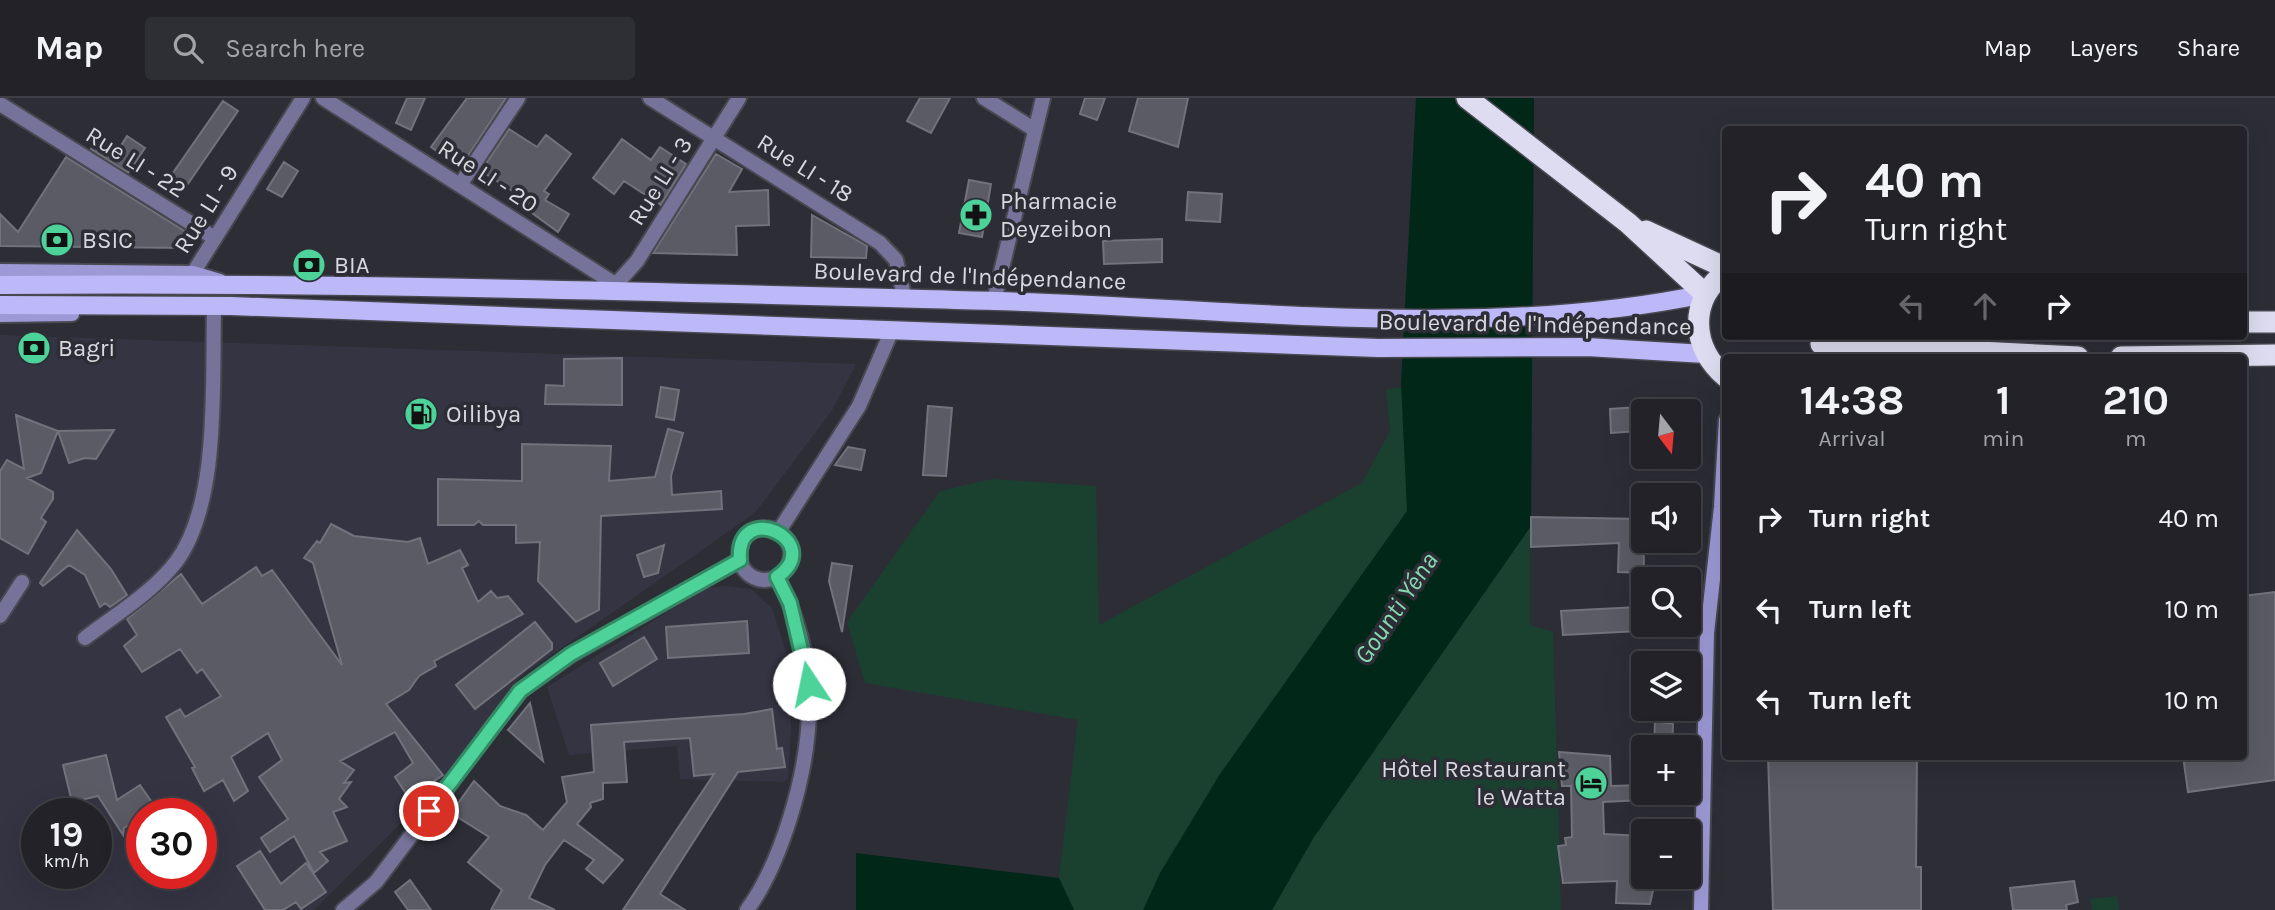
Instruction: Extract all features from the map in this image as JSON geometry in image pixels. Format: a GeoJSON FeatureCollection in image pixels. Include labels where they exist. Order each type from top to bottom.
{"type":"FeatureCollection","features":[{"type":"Feature","properties":{"kind":"highway"},"geometry":{"type":"LineString","coordinates":[[1467,98],[1628,223],[1705,294]]}},
{"type":"Feature","properties":{"kind":"highway"},"geometry":{"type":"LineString","coordinates":[[1628,223],[1722,268]]}},
{"type":"Feature","properties":{"kind":"highway"},"geometry":{"type":"LineString","coordinates":[[1722,275],[1705,294],[1697,324],[1704,354],[1722,373]]}},
{"type":"Feature","properties":{"kind":"highway"},"geometry":{"type":"LineString","coordinates":[[2247,323],[2275,322]]}},
{"type":"Feature","properties":{"kind":"highway"},"geometry":{"type":"LineString","coordinates":[[1820,346],[2008,354]]}},
{"type":"Feature","properties":{"kind":"highway"},"geometry":{"type":"LineString","coordinates":[[2247,355],[2275,355]]}},
{"type":"Feature","properties":{"kind":"main road","name":"Boulevard de l'Indépendance"},"geometry":{"type":"LineString","coordinates":[[0,285],[232,284],[607,288],[1380,317],[1537,316],[1666,302],[1705,294]]}},
{"type":"Feature","properties":{"kind":"main road","name":"Boulevard de l'Indépendance"},"geometry":{"type":"LineString","coordinates":[[0,305],[148,304],[1378,348],[1587,348],[1704,354]]}},
{"type":"Feature","properties":{"kind":"street","name":"Rue LI - 9"},"geometry":{"type":"LineString","coordinates":[[193,273],[213,237],[303,98]]}},
{"type":"Feature","properties":{"kind":"street","name":"Rue LI - 20"},"geometry":{"type":"LineString","coordinates":[[323,98],[460,185],[607,288]]}},
{"type":"Feature","properties":{"kind":"street"},"geometry":{"type":"LineString","coordinates":[[460,185],[518,98]]}},
{"type":"Feature","properties":{"kind":"street","name":"Rue LI - 18"},"geometry":{"type":"LineString","coordinates":[[650,98],[880,243],[896,261],[905,300]]}},
{"type":"Feature","properties":{"kind":"street","name":"Rue LI - 3"},"geometry":{"type":"LineString","coordinates":[[607,288],[636,261],[739,98]]}},
{"type":"Feature","properties":{"kind":"street"},"geometry":{"type":"LineString","coordinates":[[984,98],[1035,130]]}},
{"type":"Feature","properties":{"kind":"street"},"geometry":{"type":"LineString","coordinates":[[994,301],[1043,98]]}},
{"type":"Feature","properties":{"kind":"street","name":"Rue LI - 22"},"geometry":{"type":"LineString","coordinates":[[0,104],[213,237]]}},
{"type":"Feature","properties":{"kind":"street","name":"Boulevard de l'Indépendance"},"geometry":{"type":"LineString","coordinates":[[0,271],[193,273],[232,284]]}},
{"type":"Feature","properties":{"kind":"street"},"geometry":{"type":"LineString","coordinates":[[85,638],[165,575],[178,560],[202,508],[208,480],[223,308]]}},
{"type":"Feature","properties":{"kind":"street","name":"Boulevard de l'Indépendance"},"geometry":{"type":"LineString","coordinates":[[0,315],[223,308]]}},
{"type":"Feature","properties":{"kind":"street"},"geometry":{"type":"LineString","coordinates":[[779,531],[859,406],[892,330]]}},
{"type":"Feature","properties":{"kind":"street"},"geometry":{"type":"LineString","coordinates":[[1701,910],[1707,632],[1722,510]]}},
{"type":"Feature","properties":{"kind":"street"},"geometry":{"type":"LineString","coordinates":[[762,528],[779,531],[789,543],[791,559],[788,566],[777,577],[754,578],[740,560],[739,552],[747,536],[762,528]]}},
{"type":"Feature","properties":{"kind":"street"},"geometry":{"type":"LineString","coordinates":[[343,910],[376,882],[520,691],[571,654],[740,560]]}},
{"type":"Feature","properties":{"kind":"street"},"geometry":{"type":"LineString","coordinates":[[747,910],[782,845],[805,771],[811,723],[809,684],[801,640],[790,603],[777,577]]}},
{"type":"Feature","properties":{"kind":"street"},"geometry":{"type":"LineString","coordinates":[[0,616],[22,582]]}},
{"type":"Feature","properties":{"kind":"shaded area"},"geometry":{"type":"Polygon","coordinates":[[[0,335],[856,364],[833,409],[755,513],[520,677],[436,788],[314,910],[0,910],[0,335]]]}},
{"type":"Feature","properties":{"kind":"shaded area"},"geometry":{"type":"Polygon","coordinates":[[[1530,376],[1530,625],[1553,632],[1561,910],[1074,910],[1059,878],[1078,720],[865,683],[847,622],[940,491],[992,479],[1096,486],[1099,625],[1362,483],[1390,431],[1386,389],[1530,376]]]}},
{"type":"Feature","properties":{"kind":"shaded area"},"geometry":{"type":"Polygon","coordinates":[[[726,586],[751,589],[772,608],[788,658],[791,729],[788,778],[784,782],[680,779],[677,746],[569,755],[547,687],[706,588],[726,586]]]}},
{"type":"Feature","properties":{"kind":"shaded area"},"geometry":{"type":"Polygon","coordinates":[[[2117,896],[2119,910],[2092,910],[2090,899],[2117,896]]]}},
{"type":"Feature","properties":{"kind":"water","name":"Gounti Yéna"},"geometry":{"type":"Polygon","coordinates":[[[1416,98],[1534,98],[1531,526],[1314,837],[1272,910],[1143,910],[1160,873],[1220,774],[1407,511],[1401,383],[1416,98]]]}},
{"type":"Feature","properties":{"kind":"water"},"geometry":{"type":"Polygon","coordinates":[[[856,853],[1059,878],[1074,910],[856,910],[856,853]]]}},
{"type":"Feature","properties":{"kind":"building"},"geometry":{"type":"Polygon","coordinates":[[[407,98],[425,98],[411,130],[396,123],[407,98]]]}},
{"type":"Feature","properties":{"kind":"building"},"geometry":{"type":"Polygon","coordinates":[[[467,98],[506,98],[460,168],[431,147],[467,98]]]}},
{"type":"Feature","properties":{"kind":"building"},"geometry":{"type":"Polygon","coordinates":[[[920,98],[950,98],[931,133],[907,121],[920,98]]]}},
{"type":"Feature","properties":{"kind":"building"},"geometry":{"type":"Polygon","coordinates":[[[1085,98],[1105,98],[1097,120],[1080,114],[1085,98]]]}},
{"type":"Feature","properties":{"kind":"building"},"geometry":{"type":"Polygon","coordinates":[[[1138,98],[1188,98],[1178,147],[1129,131],[1138,98]]]}},
{"type":"Feature","properties":{"kind":"building"},"geometry":{"type":"Polygon","coordinates":[[[223,101],[238,111],[185,188],[170,177],[223,101]]]}},
{"type":"Feature","properties":{"kind":"building"},"geometry":{"type":"Polygon","coordinates":[[[509,129],[537,147],[546,135],[571,154],[544,191],[549,194],[545,200],[569,214],[558,232],[521,205],[525,199],[481,171],[509,129]]]}},
{"type":"Feature","properties":{"kind":"building"},"geometry":{"type":"Polygon","coordinates":[[[127,136],[145,148],[128,173],[91,149],[95,142],[115,155],[127,136]]]}},
{"type":"Feature","properties":{"kind":"building"},"geometry":{"type":"Polygon","coordinates":[[[622,139],[651,160],[660,147],[686,164],[661,205],[624,181],[614,194],[593,178],[622,139]]]}},
{"type":"Feature","properties":{"kind":"building"},"geometry":{"type":"Polygon","coordinates":[[[716,154],[742,169],[729,192],[768,190],[769,225],[736,226],[737,255],[653,253],[716,154]]]}},
{"type":"Feature","properties":{"kind":"building"},"geometry":{"type":"Polygon","coordinates":[[[66,157],[194,237],[186,248],[0,246],[0,214],[18,232],[66,157]]]}},
{"type":"Feature","properties":{"kind":"building"},"geometry":{"type":"Polygon","coordinates":[[[284,162],[298,171],[282,197],[267,189],[284,162]]]}},
{"type":"Feature","properties":{"kind":"building"},"geometry":{"type":"Polygon","coordinates":[[[969,180],[991,184],[982,237],[959,233],[969,180]]]}},
{"type":"Feature","properties":{"kind":"building"},"geometry":{"type":"Polygon","coordinates":[[[1188,192],[1222,194],[1220,222],[1186,220],[1188,192]]]}},
{"type":"Feature","properties":{"kind":"building"},"geometry":{"type":"Polygon","coordinates":[[[812,215],[867,246],[866,258],[811,257],[812,215]]]}},
{"type":"Feature","properties":{"kind":"building"},"geometry":{"type":"Polygon","coordinates":[[[1162,239],[1162,262],[1104,264],[1103,241],[1162,239]]]}},
{"type":"Feature","properties":{"kind":"building"},"geometry":{"type":"Polygon","coordinates":[[[622,358],[622,405],[545,404],[546,385],[564,386],[564,359],[622,358]]]}},
{"type":"Feature","properties":{"kind":"building"},"geometry":{"type":"Polygon","coordinates":[[[661,387],[679,390],[674,420],[656,417],[661,387]]]}},
{"type":"Feature","properties":{"kind":"building"},"geometry":{"type":"Polygon","coordinates":[[[928,406],[952,408],[946,476],[923,475],[928,406]]]}},
{"type":"Feature","properties":{"kind":"building"},"geometry":{"type":"Polygon","coordinates":[[[1631,408],[1631,432],[1611,433],[1610,409],[1631,408]]]}},
{"type":"Feature","properties":{"kind":"building"},"geometry":{"type":"Polygon","coordinates":[[[16,415],[58,431],[41,473],[27,478],[53,492],[53,499],[41,518],[46,522],[28,554],[0,538],[0,471],[7,460],[24,469],[16,415]]]}},
{"type":"Feature","properties":{"kind":"building"},"geometry":{"type":"Polygon","coordinates":[[[668,429],[683,433],[671,476],[672,495],[721,491],[722,509],[601,516],[599,610],[576,622],[538,581],[540,542],[516,543],[516,525],[483,525],[479,521],[474,525],[438,525],[438,479],[522,481],[522,444],[611,446],[609,481],[655,477],[668,429]]]}},
{"type":"Feature","properties":{"kind":"building"},"geometry":{"type":"Polygon","coordinates":[[[114,430],[96,459],[85,458],[69,463],[58,431],[114,430]]]}},
{"type":"Feature","properties":{"kind":"building"},"geometry":{"type":"Polygon","coordinates":[[[848,447],[865,450],[861,470],[835,465],[848,447]]]}},
{"type":"Feature","properties":{"kind":"building"},"geometry":{"type":"Polygon","coordinates":[[[1531,517],[1631,519],[1631,553],[1644,553],[1644,567],[1631,567],[1631,572],[1618,572],[1619,543],[1531,547],[1531,517]]]}},
{"type":"Feature","properties":{"kind":"building"},"geometry":{"type":"Polygon","coordinates":[[[331,524],[354,536],[408,542],[420,538],[428,564],[460,550],[468,565],[462,568],[478,602],[491,591],[497,598],[508,596],[523,614],[434,661],[436,666],[419,676],[409,690],[386,704],[443,775],[409,798],[395,777],[413,763],[395,732],[340,761],[354,770],[344,783],[351,782],[339,799],[347,807],[333,812],[347,841],[320,852],[328,861],[314,873],[294,836],[270,852],[261,838],[288,819],[259,777],[282,760],[268,733],[231,757],[248,791],[234,801],[223,780],[204,791],[192,768],[195,767],[166,717],[180,709],[185,717],[221,696],[202,669],[197,673],[180,649],[142,672],[124,646],[137,635],[127,619],[181,574],[202,604],[256,567],[262,576],[272,570],[342,665],[313,563],[304,558],[317,541],[320,543],[331,524]]]}},
{"type":"Feature","properties":{"kind":"building"},"geometry":{"type":"Polygon","coordinates":[[[77,530],[111,569],[127,595],[110,607],[105,603],[100,607],[85,575],[69,565],[43,586],[40,583],[77,530]]]}},
{"type":"Feature","properties":{"kind":"building"},"geometry":{"type":"Polygon","coordinates":[[[664,545],[658,573],[644,577],[637,555],[664,545]]]}},
{"type":"Feature","properties":{"kind":"building"},"geometry":{"type":"Polygon","coordinates":[[[832,563],[852,566],[842,632],[829,581],[832,563]]]}},
{"type":"Feature","properties":{"kind":"building"},"geometry":{"type":"Polygon","coordinates":[[[2275,592],[2275,780],[2188,792],[2184,760],[2247,760],[2247,596],[2275,592]]]}},
{"type":"Feature","properties":{"kind":"building"},"geometry":{"type":"Polygon","coordinates":[[[1631,607],[1631,631],[1563,635],[1561,611],[1631,607]]]}},
{"type":"Feature","properties":{"kind":"building"},"geometry":{"type":"Polygon","coordinates":[[[747,621],[749,653],[668,658],[666,627],[747,621]]]}},
{"type":"Feature","properties":{"kind":"building"},"geometry":{"type":"Polygon","coordinates":[[[535,622],[552,643],[552,649],[475,709],[456,685],[535,622]]]}},
{"type":"Feature","properties":{"kind":"building"},"geometry":{"type":"Polygon","coordinates":[[[644,637],[657,659],[613,686],[600,663],[644,637]]]}},
{"type":"Feature","properties":{"kind":"building"},"geometry":{"type":"Polygon","coordinates":[[[530,703],[543,761],[508,730],[530,703]]]}},
{"type":"Feature","properties":{"kind":"building"},"geometry":{"type":"Polygon","coordinates":[[[772,709],[777,749],[782,748],[785,767],[738,772],[660,894],[685,910],[623,910],[714,774],[694,776],[690,738],[624,742],[627,782],[603,783],[603,799],[590,803],[591,807],[577,824],[623,860],[603,883],[586,869],[594,860],[564,840],[545,865],[529,898],[555,910],[491,910],[502,890],[468,862],[489,837],[451,813],[474,781],[500,806],[526,815],[543,830],[567,802],[562,777],[594,772],[591,725],[744,714],[772,709]]]}},
{"type":"Feature","properties":{"kind":"building"},"geometry":{"type":"Polygon","coordinates":[[[1655,721],[1673,724],[1673,735],[1654,735],[1655,721]]]}},
{"type":"Feature","properties":{"kind":"building"},"geometry":{"type":"Polygon","coordinates":[[[1559,752],[1610,756],[1611,786],[1631,785],[1631,801],[1603,802],[1604,834],[1631,835],[1631,889],[1653,889],[1650,904],[1616,903],[1617,881],[1563,883],[1558,846],[1566,845],[1565,838],[1572,837],[1571,786],[1562,786],[1559,752]]]}},
{"type":"Feature","properties":{"kind":"building"},"geometry":{"type":"Polygon","coordinates":[[[106,755],[117,800],[140,785],[149,798],[126,798],[126,827],[123,835],[112,818],[112,798],[71,798],[63,765],[106,755]]]}},
{"type":"Feature","properties":{"kind":"building"},"geometry":{"type":"Polygon","coordinates":[[[1768,760],[1917,760],[1916,867],[1921,867],[1921,910],[1773,910],[1768,760]]]}},
{"type":"Feature","properties":{"kind":"building"},"geometry":{"type":"Polygon","coordinates":[[[260,851],[281,884],[306,863],[326,892],[301,909],[296,902],[283,910],[265,910],[237,866],[260,851]]]}},
{"type":"Feature","properties":{"kind":"building"},"geometry":{"type":"Polygon","coordinates":[[[410,880],[431,910],[408,910],[395,892],[410,880]]]}},
{"type":"Feature","properties":{"kind":"building"},"geometry":{"type":"Polygon","coordinates":[[[2074,881],[2078,902],[2066,905],[2067,910],[2013,910],[2010,888],[2074,881]]]}},
{"type":"Feature","properties":{"kind":"place","name":"Pharmacie Deyzeibon"},"geometry":{"type":"Point","coordinates":[976,215]}},
{"type":"Feature","properties":{"kind":"place","name":"BSIC"},"geometry":{"type":"Point","coordinates":[57,240]}},
{"type":"Feature","properties":{"kind":"place","name":"BIA"},"geometry":{"type":"Point","coordinates":[309,265]}},
{"type":"Feature","properties":{"kind":"place","name":"Bagri"},"geometry":{"type":"Point","coordinates":[34,348]}},
{"type":"Feature","properties":{"kind":"place","name":"Oilibya"},"geometry":{"type":"Point","coordinates":[421,414]}},
{"type":"Feature","properties":{"kind":"place","name":"Hôtel Restaurant le Watta"},"geometry":{"type":"Point","coordinates":[1591,783]}},
{"type":"Feature","properties":{"kind":"route"},"geometry":{"type":"LineString","coordinates":[[429,811],[520,691],[571,654],[740,560],[742,543],[747,536],[762,528],[779,531],[789,543],[791,559],[783,573],[777,577],[790,603],[801,640],[809,684]]}}]}
